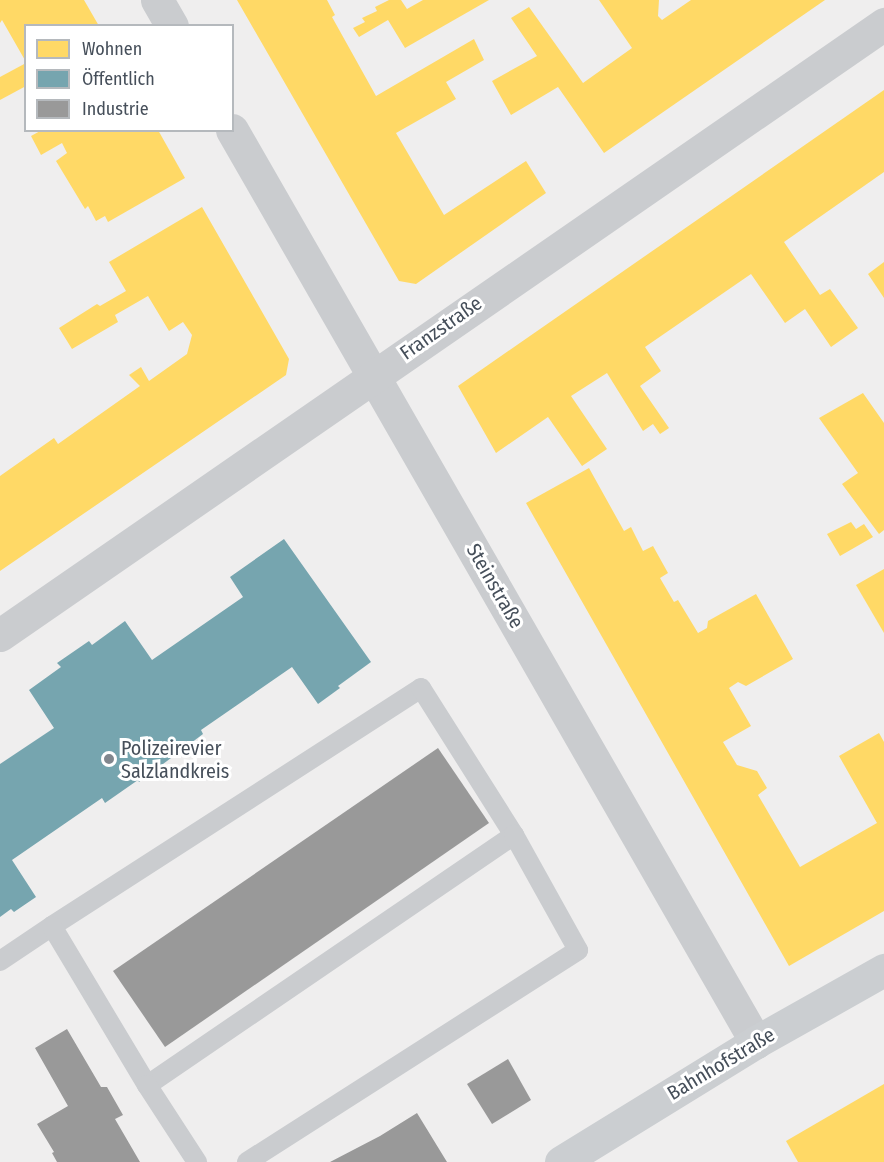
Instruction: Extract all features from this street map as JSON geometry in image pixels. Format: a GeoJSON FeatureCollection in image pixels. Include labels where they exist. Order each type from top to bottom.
{"type":"FeatureCollection","features":[{"type":"Feature","properties":{"kind":"main road","name":"Bahnhofstraße"},"geometry":{"type":"LineString","coordinates":[[561,1162],[756,1042],[884,970]]}},
{"type":"Feature","properties":{"kind":"street"},"geometry":{"type":"LineString","coordinates":[[157,0],[171,24]]}},
{"type":"Feature","properties":{"kind":"street","name":"Franzstraße"},"geometry":{"type":"LineString","coordinates":[[0,635],[374,374],[884,24]]}},
{"type":"Feature","properties":{"kind":"street","name":"Steinstraße"},"geometry":{"type":"LineString","coordinates":[[233,132],[756,1042]]}},
{"type":"Feature","properties":{"kind":"lane"},"geometry":{"type":"LineString","coordinates":[[0,961],[421,688],[514,835],[578,950],[248,1162]]}},
{"type":"Feature","properties":{"kind":"lane"},"geometry":{"type":"LineString","coordinates":[[147,1085],[514,835]]}},
{"type":"Feature","properties":{"kind":"lane"},"geometry":{"type":"LineString","coordinates":[[52,926],[147,1085],[197,1162]]}},
{"type":"Feature","properties":{"kind":"building: Wohnen"},"geometry":{"type":"Polygon","coordinates":[[[0,0],[84,0],[98,24],[24,24],[24,58],[2,20],[0,23],[0,0]]]}},
{"type":"Feature","properties":{"kind":"building: Wohnen"},"geometry":{"type":"Polygon","coordinates":[[[237,0],[327,0],[335,15],[332,17],[376,96],[474,39],[484,60],[446,82],[456,99],[396,133],[444,215],[526,161],[546,193],[416,284],[399,281],[237,0]]]}},
{"type":"Feature","properties":{"kind":"building: Wohnen"},"geometry":{"type":"Polygon","coordinates":[[[389,0],[401,0],[407,9],[423,0],[489,0],[405,48],[388,20],[359,37],[353,28],[365,22],[362,18],[377,11],[375,7],[389,0]]]}},
{"type":"Feature","properties":{"kind":"building: Wohnen"},"geometry":{"type":"Polygon","coordinates":[[[599,0],[659,0],[658,16],[662,20],[691,0],[825,0],[604,153],[558,87],[511,115],[492,81],[537,56],[511,18],[529,7],[583,83],[632,48],[599,0]]]}},
{"type":"Feature","properties":{"kind":"building: Wohnen"},"geometry":{"type":"Polygon","coordinates":[[[24,64],[24,87],[0,100],[0,77],[24,64]]]}},
{"type":"Feature","properties":{"kind":"building: Wohnen"},"geometry":{"type":"Polygon","coordinates":[[[884,90],[884,172],[784,242],[820,295],[830,289],[858,328],[831,347],[805,309],[785,323],[751,274],[645,347],[661,371],[640,386],[669,428],[660,434],[653,424],[643,431],[607,373],[571,396],[607,449],[582,466],[548,417],[496,453],[458,386],[884,90]]]}},
{"type":"Feature","properties":{"kind":"building: Wohnen"},"geometry":{"type":"Polygon","coordinates":[[[38,132],[159,132],[185,178],[108,222],[105,216],[96,221],[88,206],[85,209],[56,161],[67,153],[62,143],[41,155],[31,136],[38,132]]]}},
{"type":"Feature","properties":{"kind":"building: Wohnen"},"geometry":{"type":"Polygon","coordinates":[[[202,207],[289,359],[286,375],[0,571],[0,476],[54,438],[58,444],[140,386],[129,375],[141,367],[149,381],[187,354],[192,335],[183,322],[169,331],[148,296],[115,315],[118,322],[72,349],[59,328],[97,304],[100,306],[126,291],[109,262],[202,207]]]}},
{"type":"Feature","properties":{"kind":"building: Wohnen"},"geometry":{"type":"Polygon","coordinates":[[[884,262],[884,298],[868,274],[884,262]]]}},
{"type":"Feature","properties":{"kind":"building: Wohnen"},"geometry":{"type":"Polygon","coordinates":[[[863,393],[884,423],[884,530],[879,534],[842,484],[858,473],[819,418],[863,393]]]}},
{"type":"Feature","properties":{"kind":"building: Wohnen"},"geometry":{"type":"Polygon","coordinates":[[[589,468],[624,531],[631,527],[643,551],[653,546],[668,573],[660,578],[674,602],[678,600],[698,633],[707,628],[708,621],[756,594],[793,659],[746,686],[738,682],[729,688],[751,726],[723,742],[737,765],[757,771],[767,788],[758,795],[800,867],[877,823],[839,756],[879,733],[884,742],[884,911],[789,966],[526,503],[589,468]]]}},
{"type":"Feature","properties":{"kind":"building: Wohnen"},"geometry":{"type":"Polygon","coordinates":[[[851,522],[856,529],[864,524],[873,537],[840,556],[827,534],[851,522]]]}},
{"type":"Feature","properties":{"kind":"building: Wohnen"},"geometry":{"type":"Polygon","coordinates":[[[884,569],[884,633],[856,585],[884,569]]]}},
{"type":"Feature","properties":{"kind":"building: Wohnen"},"geometry":{"type":"Polygon","coordinates":[[[884,1084],[884,1162],[798,1162],[786,1141],[884,1084]]]}},
{"type":"Feature","properties":{"kind":"building: Öffentlich"},"geometry":{"type":"Polygon","coordinates":[[[284,539],[371,662],[318,704],[292,667],[201,730],[203,734],[139,782],[138,780],[105,803],[102,798],[12,860],[36,897],[14,912],[11,909],[0,917],[0,764],[54,728],[29,690],[61,667],[57,663],[89,641],[92,645],[125,621],[152,660],[243,597],[230,577],[284,539]]]}},
{"type":"Feature","properties":{"kind":"building: Industrie"},"geometry":{"type":"Polygon","coordinates":[[[438,748],[489,823],[165,1047],[113,971],[438,748]]]}},
{"type":"Feature","properties":{"kind":"building: Industrie"},"geometry":{"type":"Polygon","coordinates":[[[67,1029],[101,1087],[107,1087],[123,1115],[115,1119],[140,1162],[57,1162],[52,1153],[54,1152],[37,1124],[68,1106],[35,1048],[67,1029]]]}},
{"type":"Feature","properties":{"kind":"building: Industrie"},"geometry":{"type":"Polygon","coordinates":[[[508,1059],[531,1100],[492,1124],[467,1084],[508,1059]]]}},
{"type":"Feature","properties":{"kind":"building: Industrie"},"geometry":{"type":"Polygon","coordinates":[[[417,1113],[447,1162],[330,1162],[380,1136],[417,1113]]]}},
{"type":"Feature","properties":{"kind":"place","name":"Polizeirevier Salzlandkreis"},"geometry":{"type":"Point","coordinates":[109,759]}}]}
